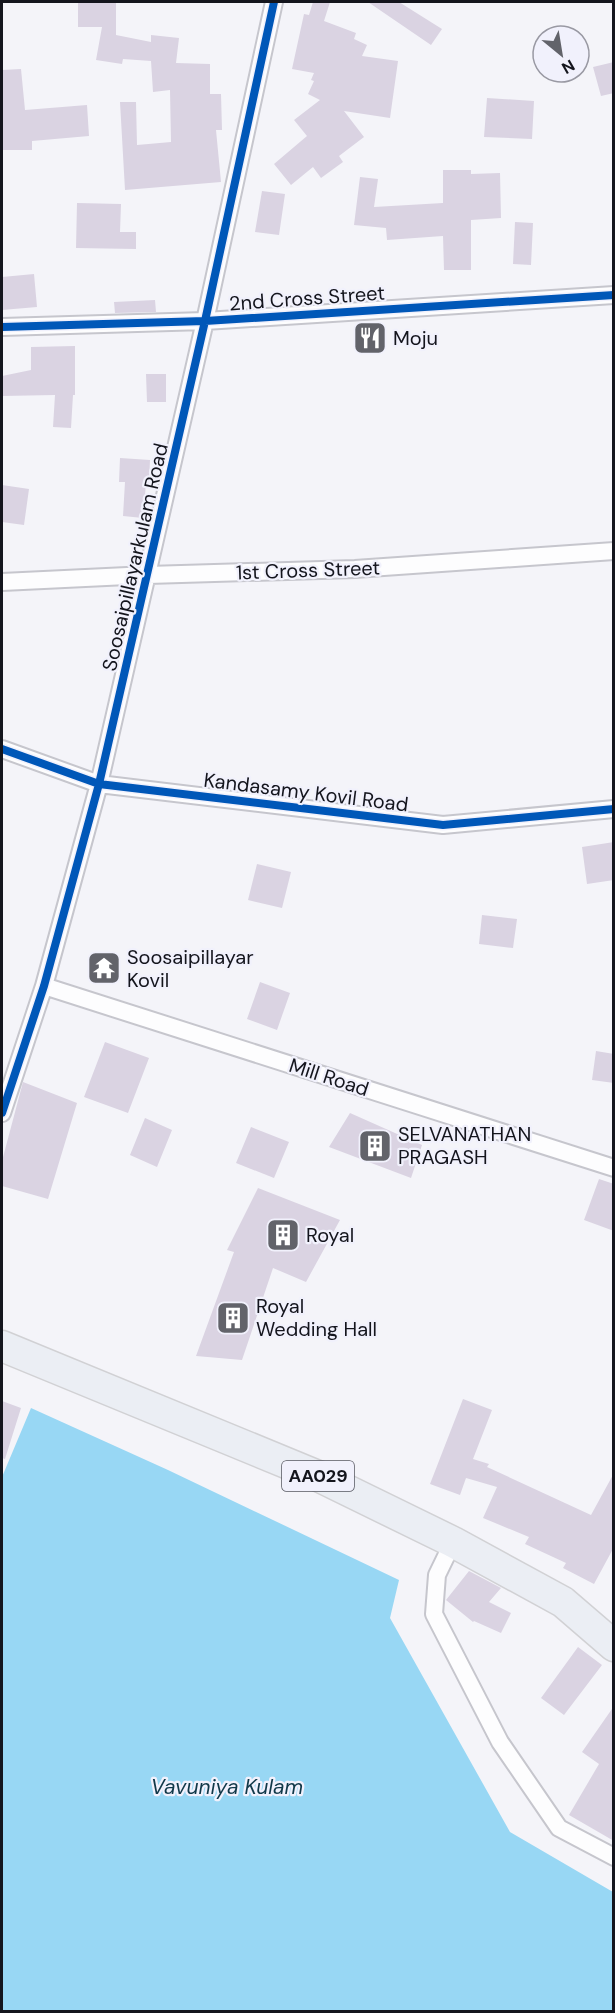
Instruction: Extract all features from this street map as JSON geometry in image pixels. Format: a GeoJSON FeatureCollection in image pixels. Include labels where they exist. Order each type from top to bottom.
{"type":"FeatureCollection","features":[{"type":"Feature","properties":{"kind":"highway","name":"AA029"},"geometry":{"type":"LineString","coordinates":[[2,1346],[318,1476],[453,1542],[563,1602],[614,1646]]}},
{"type":"Feature","properties":{"kind":"street","name":"Soosaipillayarkulam Road"},"geometry":{"type":"LineString","coordinates":[[2,1113],[44,986],[99,784],[205,321],[274,2]]}},
{"type":"Feature","properties":{"kind":"street","name":"2nd Cross Street"},"geometry":{"type":"LineString","coordinates":[[2,327],[205,321],[614,295]]}},
{"type":"Feature","properties":{"kind":"street","name":"1st Cross Street"},"geometry":{"type":"LineString","coordinates":[[2,582],[355,569],[614,551]]}},
{"type":"Feature","properties":{"kind":"street","name":"Kandasamy Kovil Road"},"geometry":{"type":"LineString","coordinates":[[2,749],[99,784],[443,825],[614,809]]}},
{"type":"Feature","properties":{"kind":"street","name":"Mill Road"},"geometry":{"type":"LineString","coordinates":[[44,986],[614,1168]]}},
{"type":"Feature","properties":{"kind":"street"},"geometry":{"type":"LineString","coordinates":[[453,1542],[437,1575],[434,1614],[500,1742],[559,1828],[614,1857]]}},
{"type":"Feature","properties":{"kind":"water","name":"Vavuniya Kulam"},"geometry":{"type":"Polygon","coordinates":[[[31,1408],[168,1470],[399,1580],[390,1618],[510,1832],[613,1892],[613,2011],[2,2011],[2,1477],[31,1408]]]}},
{"type":"Feature","properties":{"kind":"building"},"geometry":{"type":"Polygon","coordinates":[[[78,2],[116,2],[116,35],[151,42],[151,35],[179,38],[176,63],[210,64],[210,94],[221,94],[222,130],[216,130],[221,182],[125,190],[120,102],[136,102],[137,145],[171,142],[170,90],[153,92],[151,61],[123,59],[122,64],[96,60],[102,27],[78,27],[78,2]]]}},
{"type":"Feature","properties":{"kind":"building"},"geometry":{"type":"Polygon","coordinates":[[[313,2],[330,2],[324,21],[356,33],[354,39],[367,45],[362,56],[398,61],[390,118],[344,111],[364,137],[339,156],[343,162],[321,178],[313,167],[291,185],[274,164],[307,136],[294,120],[320,100],[308,94],[314,81],[311,80],[314,73],[292,69],[304,14],[309,15],[313,2]]]}},
{"type":"Feature","properties":{"kind":"building"},"geometry":{"type":"Polygon","coordinates":[[[368,2],[399,2],[442,29],[431,45],[368,2]]]}},
{"type":"Feature","properties":{"kind":"building"},"geometry":{"type":"Polygon","coordinates":[[[614,62],[614,93],[601,96],[593,67],[614,62]]]}},
{"type":"Feature","properties":{"kind":"building"},"geometry":{"type":"Polygon","coordinates":[[[21,69],[25,110],[87,105],[89,136],[32,141],[32,150],[2,150],[2,70],[21,69]]]}},
{"type":"Feature","properties":{"kind":"building"},"geometry":{"type":"Polygon","coordinates":[[[487,98],[534,101],[532,139],[484,137],[487,98]]]}},
{"type":"Feature","properties":{"kind":"building"},"geometry":{"type":"Polygon","coordinates":[[[443,170],[471,170],[471,174],[500,173],[501,218],[471,220],[471,270],[444,270],[443,236],[387,240],[386,228],[354,225],[360,177],[378,179],[374,207],[443,203],[443,170]]]}},
{"type":"Feature","properties":{"kind":"building"},"geometry":{"type":"Polygon","coordinates":[[[262,191],[285,194],[279,235],[255,232],[262,191]]]}},
{"type":"Feature","properties":{"kind":"building"},"geometry":{"type":"Polygon","coordinates":[[[77,203],[121,204],[120,232],[136,232],[136,249],[76,248],[77,203]]]}},
{"type":"Feature","properties":{"kind":"building"},"geometry":{"type":"Polygon","coordinates":[[[515,222],[533,223],[531,265],[513,264],[515,222]]]}},
{"type":"Feature","properties":{"kind":"building"},"geometry":{"type":"Polygon","coordinates":[[[34,274],[37,307],[2,310],[2,277],[34,274]]]}},
{"type":"Feature","properties":{"kind":"building"},"geometry":{"type":"Polygon","coordinates":[[[155,300],[156,312],[115,313],[114,302],[155,300]]]}},
{"type":"Feature","properties":{"kind":"building"},"geometry":{"type":"Polygon","coordinates":[[[75,346],[75,395],[73,395],[71,428],[53,427],[55,395],[2,396],[2,376],[31,370],[31,347],[75,346]]]}},
{"type":"Feature","properties":{"kind":"building"},"geometry":{"type":"Polygon","coordinates":[[[146,374],[166,374],[166,402],[147,402],[146,374]]]}},
{"type":"Feature","properties":{"kind":"building"},"geometry":{"type":"Polygon","coordinates":[[[120,458],[150,460],[143,518],[123,516],[125,482],[119,482],[120,458]]]}},
{"type":"Feature","properties":{"kind":"building"},"geometry":{"type":"Polygon","coordinates":[[[2,485],[29,489],[24,525],[2,522],[2,485]]]}},
{"type":"Feature","properties":{"kind":"building"},"geometry":{"type":"Polygon","coordinates":[[[614,842],[614,880],[587,884],[582,847],[614,842]]]}},
{"type":"Feature","properties":{"kind":"building"},"geometry":{"type":"Polygon","coordinates":[[[257,864],[291,872],[282,908],[248,900],[257,864]]]}},
{"type":"Feature","properties":{"kind":"building"},"geometry":{"type":"Polygon","coordinates":[[[482,915],[517,919],[513,948],[479,944],[482,915]]]}},
{"type":"Feature","properties":{"kind":"building"},"geometry":{"type":"Polygon","coordinates":[[[260,982],[290,993],[277,1030],[247,1019],[260,982]]]}},
{"type":"Feature","properties":{"kind":"building"},"geometry":{"type":"Polygon","coordinates":[[[105,1042],[149,1058],[128,1113],[84,1097],[105,1042]]]}},
{"type":"Feature","properties":{"kind":"building"},"geometry":{"type":"Polygon","coordinates":[[[596,1051],[614,1054],[614,1083],[592,1080],[596,1051]]]}},
{"type":"Feature","properties":{"kind":"building"},"geometry":{"type":"Polygon","coordinates":[[[23,1082],[77,1103],[48,1199],[2,1186],[2,1161],[23,1082]]]}},
{"type":"Feature","properties":{"kind":"building","name":"SELVANATHAN PRAGASH"},"geometry":{"type":"Polygon","coordinates":[[[350,1113],[422,1145],[411,1178],[329,1147],[350,1113]]]}},
{"type":"Feature","properties":{"kind":"building"},"geometry":{"type":"Polygon","coordinates":[[[145,1118],[172,1130],[157,1167],[130,1155],[145,1118]]]}},
{"type":"Feature","properties":{"kind":"building"},"geometry":{"type":"Polygon","coordinates":[[[251,1127],[289,1142],[274,1178],[236,1163],[251,1127]]]}},
{"type":"Feature","properties":{"kind":"building"},"geometry":{"type":"Polygon","coordinates":[[[599,1179],[614,1184],[614,1231],[584,1220],[599,1179]]]}},
{"type":"Feature","properties":{"kind":"building"},"geometry":{"type":"Polygon","coordinates":[[[258,1188],[340,1220],[306,1282],[273,1268],[242,1360],[196,1356],[234,1252],[227,1250],[258,1188]]]}},
{"type":"Feature","properties":{"kind":"building"},"geometry":{"type":"Polygon","coordinates":[[[463,1399],[492,1410],[473,1459],[489,1464],[487,1467],[591,1515],[614,1473],[614,1547],[594,1584],[563,1568],[566,1563],[525,1544],[529,1537],[483,1518],[497,1487],[466,1478],[460,1495],[430,1484],[463,1399]]]}},
{"type":"Feature","properties":{"kind":"building"},"geometry":{"type":"Polygon","coordinates":[[[2,1401],[21,1408],[5,1459],[2,1458],[2,1401]]]}},
{"type":"Feature","properties":{"kind":"building"},"geometry":{"type":"Polygon","coordinates":[[[469,1571],[501,1588],[489,1602],[511,1613],[501,1633],[473,1622],[446,1600],[469,1571]]]}},
{"type":"Feature","properties":{"kind":"building"},"geometry":{"type":"Polygon","coordinates":[[[578,1647],[602,1665],[564,1715],[541,1698],[578,1647]]]}},
{"type":"Feature","properties":{"kind":"building"},"geometry":{"type":"Polygon","coordinates":[[[614,1706],[614,1841],[569,1815],[599,1764],[582,1752],[614,1706]]]}},
{"type":"Feature","properties":{"kind":"cycle path"},"geometry":{"type":"LineString","coordinates":[[2,1113],[44,986],[99,784],[205,321],[274,2]]}},
{"type":"Feature","properties":{"kind":"cycle path"},"geometry":{"type":"LineString","coordinates":[[2,327],[205,321],[614,295]]}},
{"type":"Feature","properties":{"kind":"cycle path"},"geometry":{"type":"LineString","coordinates":[[2,749],[99,784],[443,825],[614,809]]}},
{"type":"Feature","properties":{"kind":"place","name":"Moju"},"geometry":{"type":"Point","coordinates":[370,338]}},
{"type":"Feature","properties":{"kind":"place","name":"Soosaipillayar Kovil"},"geometry":{"type":"Point","coordinates":[104,968]}},
{"type":"Feature","properties":{"kind":"place","name":"SELVANATHAN PRAGASH"},"geometry":{"type":"Point","coordinates":[375,1146]}},
{"type":"Feature","properties":{"kind":"place","name":"Royal"},"geometry":{"type":"Point","coordinates":[283,1235]}},
{"type":"Feature","properties":{"kind":"place","name":"Royal Wedding Hall"},"geometry":{"type":"Point","coordinates":[233,1318]}}]}
